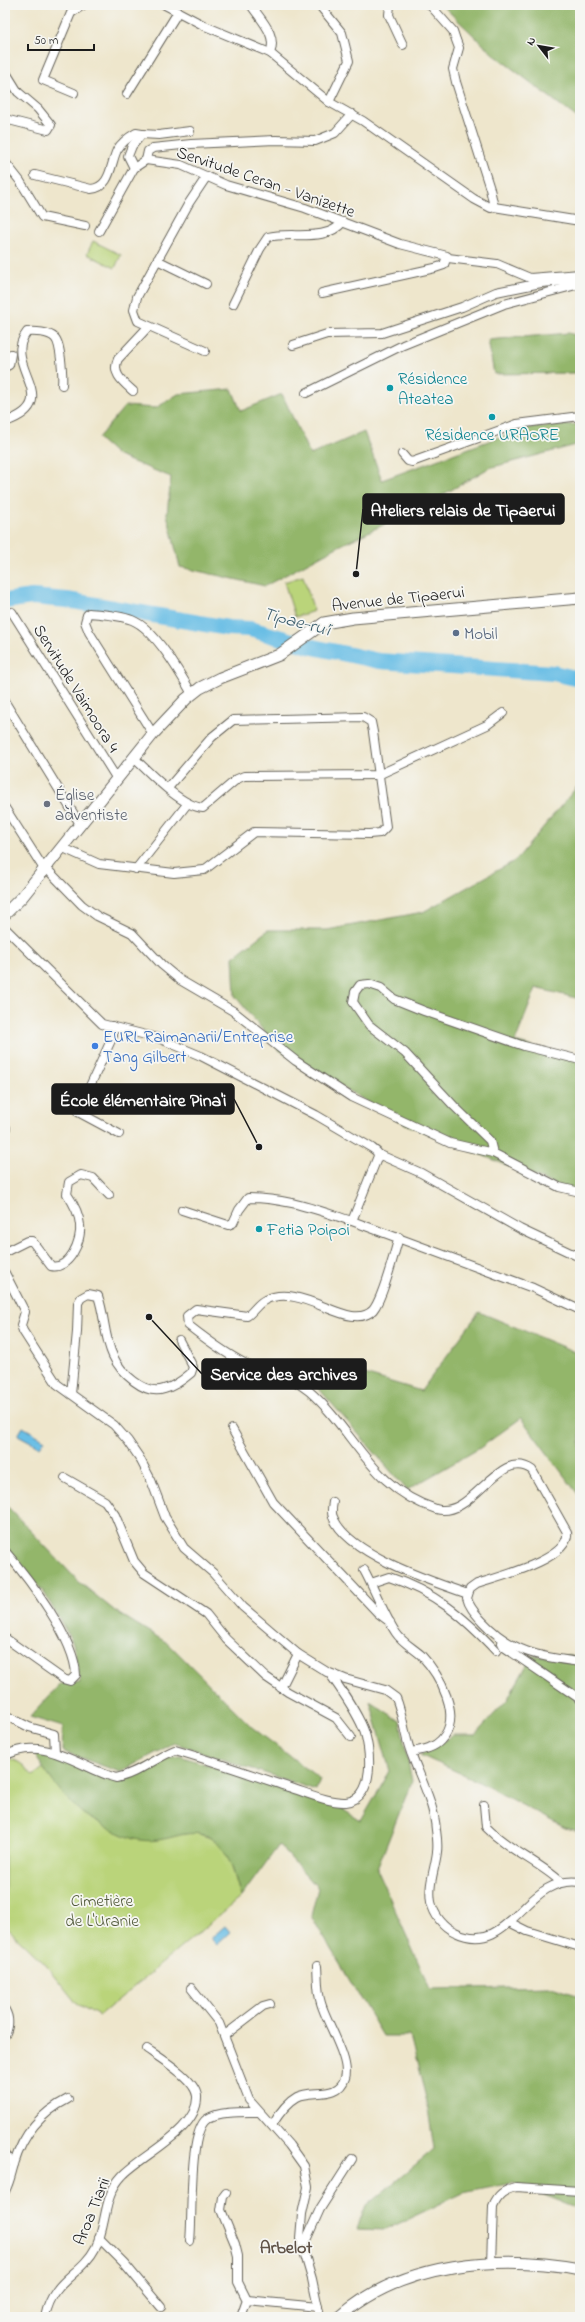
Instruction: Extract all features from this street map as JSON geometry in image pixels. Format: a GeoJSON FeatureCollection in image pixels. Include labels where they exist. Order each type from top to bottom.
{"type":"FeatureCollection","features":[{"type":"Feature","properties":{"kind":"main road","name":"Avenue de Tipaerui"},"geometry":{"type":"LineString","coordinates":[[5,914],[153,734],[192,694],[220,678],[267,662],[324,623],[353,618],[580,598]]}},
{"type":"Feature","properties":{"kind":"main road"},"geometry":{"type":"LineString","coordinates":[[344,2316],[374,2292],[402,2281],[448,2268],[491,2263],[580,2269]]}},
{"type":"Feature","properties":{"kind":"street"},"geometry":{"type":"LineString","coordinates":[[74,93],[43,80],[71,13],[83,5]]}},
{"type":"Feature","properties":{"kind":"street"},"geometry":{"type":"LineString","coordinates":[[165,5],[270,53],[329,102],[352,114],[474,199],[490,208],[494,207],[580,221]]}},
{"type":"Feature","properties":{"kind":"street"},"geometry":{"type":"LineString","coordinates":[[251,5],[273,40],[270,53]]}},
{"type":"Feature","properties":{"kind":"street"},"geometry":{"type":"LineString","coordinates":[[390,5],[389,15],[403,45]]}},
{"type":"Feature","properties":{"kind":"street"},"geometry":{"type":"LineString","coordinates":[[430,5],[453,32],[459,48],[453,69],[485,172],[494,207]]}},
{"type":"Feature","properties":{"kind":"street"},"geometry":{"type":"LineString","coordinates":[[320,6],[342,33],[349,61],[329,102]]}},
{"type":"Feature","properties":{"kind":"street"},"geometry":{"type":"LineString","coordinates":[[127,94],[178,12]]}},
{"type":"Feature","properties":{"kind":"street"},"geometry":{"type":"LineString","coordinates":[[5,71],[18,92],[38,109],[52,125],[48,130],[5,119]]}},
{"type":"Feature","properties":{"kind":"street","name":"Servitude Ceran - Vanizette"},"geometry":{"type":"LineString","coordinates":[[352,114],[336,133],[324,139],[303,142],[275,140],[176,145],[153,148],[148,151],[146,160],[181,165],[226,185],[298,206],[400,244],[444,254],[448,258],[497,264],[530,278],[580,274]]}},
{"type":"Feature","properties":{"kind":"street"},"geometry":{"type":"LineString","coordinates":[[34,175],[91,189],[99,188],[106,182],[118,149],[136,133],[159,135],[190,131]]}},
{"type":"Feature","properties":{"kind":"street"},"geometry":{"type":"LineString","coordinates":[[134,168],[128,156],[132,146],[142,134]]}},
{"type":"Feature","properties":{"kind":"street"},"geometry":{"type":"LineString","coordinates":[[99,231],[134,168],[146,160]]}},
{"type":"Feature","properties":{"kind":"street"},"geometry":{"type":"LineString","coordinates":[[5,162],[20,181],[42,217],[85,226]]}},
{"type":"Feature","properties":{"kind":"street"},"geometry":{"type":"LineString","coordinates":[[205,352],[148,327],[138,321],[134,310],[134,303],[157,260],[207,176]]}},
{"type":"Feature","properties":{"kind":"street"},"geometry":{"type":"LineString","coordinates":[[234,304],[260,249],[268,237],[277,235],[320,234],[338,228],[343,222]]}},
{"type":"Feature","properties":{"kind":"street"},"geometry":{"type":"LineString","coordinates":[[322,293],[444,265],[448,258]]}},
{"type":"Feature","properties":{"kind":"street"},"geometry":{"type":"LineString","coordinates":[[157,260],[206,284]]}},
{"type":"Feature","properties":{"kind":"street"},"geometry":{"type":"LineString","coordinates":[[293,346],[326,334],[382,333],[462,306],[496,292],[541,283],[580,280]]}},
{"type":"Feature","properties":{"kind":"street"},"geometry":{"type":"LineString","coordinates":[[306,393],[403,345],[504,304],[580,284]]}},
{"type":"Feature","properties":{"kind":"street"},"geometry":{"type":"LineString","coordinates":[[133,391],[117,373],[115,364],[148,327]]}},
{"type":"Feature","properties":{"kind":"street"},"geometry":{"type":"LineString","coordinates":[[5,422],[18,418],[28,411],[32,401],[32,388],[21,362],[20,349],[22,338],[27,332],[47,334],[55,338],[59,344],[62,386]]}},
{"type":"Feature","properties":{"kind":"street"},"geometry":{"type":"LineString","coordinates":[[5,367],[9,365],[11,354]]}},
{"type":"Feature","properties":{"kind":"street"},"geometry":{"type":"LineString","coordinates":[[402,454],[408,461],[412,462],[517,424],[580,416]]}},
{"type":"Feature","properties":{"kind":"street","name":"Servitude Vaimoora 4"},"geometry":{"type":"LineString","coordinates":[[12,612],[117,779]]}},
{"type":"Feature","properties":{"kind":"street"},"geometry":{"type":"LineString","coordinates":[[153,734],[89,632],[85,622],[87,615],[89,613],[101,614],[132,620],[139,624],[169,654],[192,694]]}},
{"type":"Feature","properties":{"kind":"street"},"geometry":{"type":"LineString","coordinates":[[5,702],[80,824]]}},
{"type":"Feature","properties":{"kind":"street"},"geometry":{"type":"LineString","coordinates":[[134,758],[168,788],[188,803],[199,808],[207,807],[237,779],[244,776],[378,775],[488,725],[503,713]]}},
{"type":"Feature","properties":{"kind":"street"},"geometry":{"type":"LineString","coordinates":[[61,847],[99,864],[174,873],[204,870],[254,832],[380,833],[386,827],[373,732],[371,722],[366,719],[233,720],[212,737],[168,788]]}},
{"type":"Feature","properties":{"kind":"street"},"geometry":{"type":"LineString","coordinates":[[136,869],[188,803]]}},
{"type":"Feature","properties":{"kind":"street"},"geometry":{"type":"LineString","coordinates":[[5,808],[44,868],[82,906],[97,916],[132,933],[162,965],[180,980],[233,1011],[323,1079],[351,1097],[450,1143],[493,1153],[559,1187],[580,1192]]}},
{"type":"Feature","properties":{"kind":"street"},"geometry":{"type":"LineString","coordinates":[[5,928],[102,1024],[158,1038],[201,1056],[316,1115],[372,1148],[378,1154],[421,1173],[520,1229],[575,1255]]}},
{"type":"Feature","properties":{"kind":"street"},"geometry":{"type":"LineString","coordinates":[[493,1153],[490,1141],[454,1106],[405,1053],[368,1025],[353,1002],[355,992],[360,986],[369,984],[381,988],[394,999],[424,1011],[524,1046],[580,1060]]}},
{"type":"Feature","properties":{"kind":"street"},"geometry":{"type":"LineString","coordinates":[[112,1026],[113,1036],[78,1112],[119,1134]]}},
{"type":"Feature","properties":{"kind":"street"},"geometry":{"type":"LineString","coordinates":[[352,1221],[376,1165],[378,1154]]}},
{"type":"Feature","properties":{"kind":"street"},"geometry":{"type":"LineString","coordinates":[[5,1252],[32,1241],[51,1266],[59,1266],[65,1263],[76,1246],[81,1228],[79,1215],[67,1194],[69,1182],[81,1175],[93,1178],[109,1195]]}},
{"type":"Feature","properties":{"kind":"street"},"geometry":{"type":"LineString","coordinates":[[182,1210],[228,1224],[234,1223],[239,1210],[248,1198],[294,1202],[399,1237],[470,1266],[533,1288],[580,1310]]}},
{"type":"Feature","properties":{"kind":"street"},"geometry":{"type":"LineString","coordinates":[[399,1237],[384,1287],[376,1305],[367,1314],[356,1316],[342,1314],[312,1301],[296,1296],[284,1295],[267,1299],[259,1304],[247,1316],[196,1309],[187,1316],[188,1325],[253,1368],[295,1381],[322,1404],[376,1472],[388,1483],[427,1506],[439,1510],[449,1510],[462,1504],[510,1466],[525,1465],[536,1477],[548,1501],[567,1532],[566,1543],[554,1554],[531,1566],[477,1584],[468,1594],[468,1604],[500,1639],[504,1647],[580,1699]]}},
{"type":"Feature","properties":{"kind":"street"},"geometry":{"type":"LineString","coordinates":[[5,1273],[25,1312],[21,1325],[23,1331],[57,1384],[114,1424],[128,1441],[140,1457],[151,1480],[165,1517],[184,1548],[213,1573],[260,1623],[298,1654],[330,1674],[385,1690],[396,1698],[411,1752],[429,1799],[436,1828],[437,1851],[430,1893],[432,1903],[439,1919],[453,1931],[475,1937],[495,1933],[510,1922],[546,1888],[561,1882],[580,1882]]}},
{"type":"Feature","properties":{"kind":"street"},"geometry":{"type":"LineString","coordinates":[[71,1394],[77,1332],[78,1303],[81,1298],[88,1294],[98,1296],[113,1357],[128,1375],[146,1388],[164,1390],[191,1373],[192,1367],[179,1340]]}},
{"type":"Feature","properties":{"kind":"street"},"geometry":{"type":"LineString","coordinates":[[232,1429],[272,1502],[378,1613],[390,1622]]}},
{"type":"Feature","properties":{"kind":"street"},"geometry":{"type":"LineString","coordinates":[[65,1478],[104,1501],[115,1515],[134,1561],[144,1573],[206,1614],[250,1664],[281,1688],[336,1718],[351,1737]]}},
{"type":"Feature","properties":{"kind":"street"},"geometry":{"type":"LineString","coordinates":[[333,1502],[332,1516],[337,1526],[352,1539],[396,1567],[468,1594]]}},
{"type":"Feature","properties":{"kind":"street"},"geometry":{"type":"LineString","coordinates":[[5,1551],[32,1585],[51,1614],[64,1638],[76,1675],[70,1681],[63,1679],[5,1638]]}},
{"type":"Feature","properties":{"kind":"street"},"geometry":{"type":"LineString","coordinates":[[364,1570],[396,1633],[430,1666],[444,1690],[450,1712],[450,1723],[441,1741],[424,1750],[411,1752]]}},
{"type":"Feature","properties":{"kind":"street"},"geometry":{"type":"LineString","coordinates":[[371,1583],[389,1577],[444,1603],[470,1622],[496,1652]]}},
{"type":"Feature","properties":{"kind":"street"},"geometry":{"type":"LineString","coordinates":[[500,1639],[530,1654],[580,1662]]}},
{"type":"Feature","properties":{"kind":"street"},"geometry":{"type":"LineString","coordinates":[[281,1688],[298,1654]]}},
{"type":"Feature","properties":{"kind":"street"},"geometry":{"type":"LineString","coordinates":[[5,1756],[33,1747],[55,1752],[116,1778],[127,1776],[159,1756],[175,1750],[302,1791],[339,1802],[348,1802],[360,1794],[365,1787],[369,1776],[367,1752],[363,1729],[330,1674]]}},
{"type":"Feature","properties":{"kind":"street"},"geometry":{"type":"LineString","coordinates":[[5,1715],[29,1727],[54,1734],[55,1752]]}},
{"type":"Feature","properties":{"kind":"street"},"geometry":{"type":"LineString","coordinates":[[484,1805],[484,1824],[496,1837],[547,1869],[561,1882]]}},
{"type":"Feature","properties":{"kind":"street"},"geometry":{"type":"LineString","coordinates":[[510,1922],[527,1931],[580,1948]]}},
{"type":"Feature","properties":{"kind":"street"},"geometry":{"type":"LineString","coordinates":[[272,2124],[282,2111],[297,2097],[335,2091],[343,2082],[346,2068],[320,2001],[317,1966]]}},
{"type":"Feature","properties":{"kind":"street"},"geometry":{"type":"LineString","coordinates":[[191,1988],[219,2023],[246,2095],[258,2112],[272,2124],[299,2156],[307,2177],[308,2187],[300,2229],[302,2249],[312,2279],[320,2317]]}},
{"type":"Feature","properties":{"kind":"street"},"geometry":{"type":"LineString","coordinates":[[225,2036],[263,2006],[270,2004]]}},
{"type":"Feature","properties":{"kind":"street"},"geometry":{"type":"LineString","coordinates":[[5,2010],[9,2018],[8,2029],[5,2035]]}},
{"type":"Feature","properties":{"kind":"street","name":"Aroa Tiarii"},"geometry":{"type":"LineString","coordinates":[[45,2317],[50,2299],[55,2290],[86,2260],[99,2238],[109,2197],[116,2184],[129,2170],[181,2128],[194,2110],[197,2097],[191,2085],[176,2070],[147,2049]]}},
{"type":"Feature","properties":{"kind":"street"},"geometry":{"type":"LineString","coordinates":[[5,2191],[24,2141],[37,2121],[45,2112],[68,2099]]}},
{"type":"Feature","properties":{"kind":"street"},"geometry":{"type":"LineString","coordinates":[[190,2241],[194,2157],[203,2121],[216,2116],[258,2112]]}},
{"type":"Feature","properties":{"kind":"street"},"geometry":{"type":"LineString","coordinates":[[5,2154],[14,2164]]}},
{"type":"Feature","properties":{"kind":"street"},"geometry":{"type":"LineString","coordinates":[[302,2249],[320,2209],[352,2159]]}},
{"type":"Feature","properties":{"kind":"street"},"geometry":{"type":"LineString","coordinates":[[491,2263],[493,2206],[496,2198],[506,2189],[516,2187],[580,2191]]}},
{"type":"Feature","properties":{"kind":"street"},"geometry":{"type":"LineString","coordinates":[[226,2193],[223,2197],[221,2210],[235,2244],[238,2256],[238,2282],[247,2300],[241,2317]]}},
{"type":"Feature","properties":{"kind":"street"},"geometry":{"type":"LineString","coordinates":[[99,2238],[124,2263],[161,2307]]}},
{"type":"Feature","properties":{"kind":"street"},"geometry":{"type":"LineString","coordinates":[[247,2300],[318,2307]]}},
{"type":"Feature","properties":{"kind":"green space"},"geometry":{"type":"Polygon","coordinates":[[[442,5],[580,5],[580,120],[493,54],[442,5]]]}},
{"type":"Feature","properties":{"kind":"green space"},"geometry":{"type":"Polygon","coordinates":[[[93,241],[121,255],[115,268],[87,254],[93,241]]]}},
{"type":"Feature","properties":{"kind":"green space"},"geometry":{"type":"Polygon","coordinates":[[[569,333],[580,337],[580,374],[494,374],[488,340],[569,333]]]}},
{"type":"Feature","properties":{"kind":"green space"},"geometry":{"type":"Polygon","coordinates":[[[232,389],[241,411],[282,394],[310,455],[364,432],[382,480],[524,428],[580,424],[580,444],[489,468],[427,504],[339,546],[265,586],[180,567],[167,514],[171,477],[118,456],[98,438],[125,406],[156,408],[178,394],[232,389]]]}},
{"type":"Feature","properties":{"kind":"green space"},"geometry":{"type":"Polygon","coordinates":[[[303,576],[314,611],[295,617],[284,582],[303,576]]]}},
{"type":"Feature","properties":{"kind":"green space"},"geometry":{"type":"Polygon","coordinates":[[[580,783],[580,999],[536,988],[515,1042],[580,1060],[580,1192],[571,1191],[407,1125],[279,1050],[235,996],[233,957],[268,930],[327,930],[423,912],[516,860],[580,783]]]}},
{"type":"Feature","properties":{"kind":"green space"},"geometry":{"type":"Polygon","coordinates":[[[479,1312],[580,1354],[580,1497],[521,1418],[480,1448],[407,1490],[313,1382],[348,1369],[421,1391],[479,1312]]]}},
{"type":"Feature","properties":{"kind":"green space"},"geometry":{"type":"Polygon","coordinates":[[[8,1507],[78,1581],[115,1611],[169,1644],[253,1728],[320,1779],[316,1790],[174,1743],[120,1772],[62,1751],[63,1727],[30,1717],[60,1684],[80,1682],[73,1643],[45,1594],[5,1546],[5,1510],[8,1507]]]}},
{"type":"Feature","properties":{"kind":"green space"},"geometry":{"type":"Polygon","coordinates":[[[532,1656],[580,1656],[580,1715],[577,1717],[580,1724],[580,1831],[565,1828],[475,1780],[420,1755],[453,1735],[475,1735],[507,1700],[532,1656]]]}},
{"type":"Feature","properties":{"kind":"green space"},"geometry":{"type":"Polygon","coordinates":[[[370,1701],[400,1721],[412,1781],[377,1869],[430,1989],[548,1986],[580,1996],[580,2209],[513,2183],[463,2193],[385,2230],[357,2229],[366,2206],[434,2149],[427,2102],[410,2036],[383,2036],[311,1916],[318,1888],[279,1845],[241,1897],[229,1860],[224,1850],[216,1842],[207,1836],[195,1833],[158,1840],[147,1841],[135,1839],[91,1819],[67,1799],[48,1775],[32,1750],[58,1757],[106,1779],[167,1758],[180,1756],[339,1807],[361,1821],[390,1771],[370,1701]]]}},
{"type":"Feature","properties":{"kind":"green space","name":"Cimetière de L'Uranie"},"geometry":{"type":"Polygon","coordinates":[[[9,1759],[20,1763],[33,1776],[43,1768],[82,1813],[135,1839],[194,1832],[213,1839],[223,1846],[230,1861],[241,1897],[99,2016],[77,2004],[45,1964],[5,1926],[5,1761],[9,1759]]]}},
{"type":"Feature","properties":{"kind":"water"},"geometry":{"type":"Polygon","coordinates":[[[23,1427],[45,1440],[40,1447],[18,1435],[23,1427]]]}},
{"type":"Feature","properties":{"kind":"water"},"geometry":{"type":"Polygon","coordinates":[[[225,1926],[230,1932],[217,1944],[211,1938],[225,1926]]]}},
{"type":"Feature","properties":{"kind":"waterway","name":"Tipae-ru’i"},"geometry":{"type":"LineString","coordinates":[[5,601],[32,597],[67,600],[228,628],[250,629],[313,647],[379,661],[553,673],[580,679]]}},
{"type":"Feature","properties":{"kind":"place","name":"Résidence Ateatea"},"geometry":{"type":"Point","coordinates":[390,388]}},
{"type":"Feature","properties":{"kind":"place","name":"Résidence URAORE"},"geometry":{"type":"Point","coordinates":[492,417]}},
{"type":"Feature","properties":{"kind":"place","name":"Ateliers relais de Tipaerui"},"geometry":{"type":"Point","coordinates":[356,574]}},
{"type":"Feature","properties":{"kind":"place","name":"Mobil"},"geometry":{"type":"Point","coordinates":[456,633]}},
{"type":"Feature","properties":{"kind":"place","name":"Église adventiste"},"geometry":{"type":"Point","coordinates":[47,804]}},
{"type":"Feature","properties":{"kind":"place","name":"EURL Raimanarii/Entreprise Tang Gilbert"},"geometry":{"type":"Point","coordinates":[95,1046]}},
{"type":"Feature","properties":{"kind":"place","name":"École élémentaire Pina'i"},"geometry":{"type":"Point","coordinates":[259,1147]}},
{"type":"Feature","properties":{"kind":"place","name":"Fetia Poipoi"},"geometry":{"type":"Point","coordinates":[259,1229]}},
{"type":"Feature","properties":{"kind":"place","name":"Service des archives"},"geometry":{"type":"Point","coordinates":[149,1317]}},
{"type":"Feature","properties":{"kind":"district","name":"Arbelot"},"geometry":{"type":"Point","coordinates":[286,2247]}}]}
